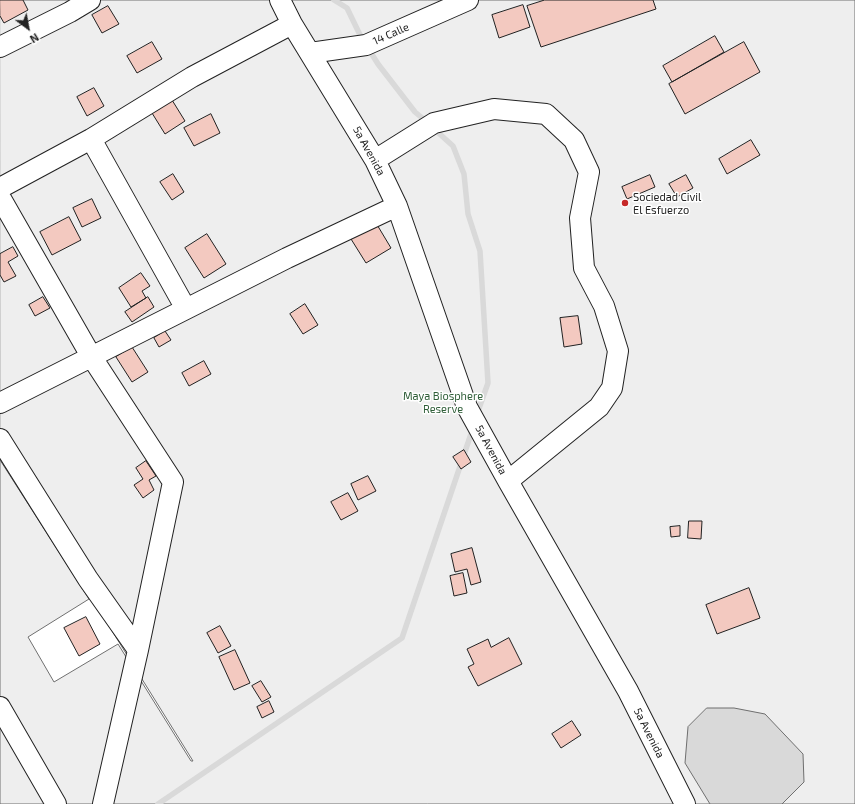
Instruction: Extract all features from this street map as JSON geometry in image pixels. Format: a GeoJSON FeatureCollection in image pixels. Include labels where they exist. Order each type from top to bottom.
{"type":"FeatureCollection","features":[{"type":"Feature","properties":{"kind":"street"},"geometry":{"type":"LineString","coordinates":[[0,47],[70,12],[90,0]]}},
{"type":"Feature","properties":{"kind":"street","name":"5a Avenida"},"geometry":{"type":"LineString","coordinates":[[280,0],[292,24],[376,160],[397,206],[467,407],[628,691],[685,804]]}},
{"type":"Feature","properties":{"kind":"street","name":"14 Calle"},"geometry":{"type":"LineString","coordinates":[[310,53],[366,45],[468,0]]}},
{"type":"Feature","properties":{"kind":"street"},"geometry":{"type":"LineString","coordinates":[[0,188],[91,139],[192,77],[292,24]]}},
{"type":"Feature","properties":{"kind":"street"},"geometry":{"type":"LineString","coordinates":[[376,160],[434,123],[494,109],[546,114],[574,140],[589,172],[580,218],[584,268],[604,306],[618,351],[612,388],[599,407],[508,481]]}},
{"type":"Feature","properties":{"kind":"street"},"geometry":{"type":"LineString","coordinates":[[91,139],[186,309]]}},
{"type":"Feature","properties":{"kind":"street"},"geometry":{"type":"LineString","coordinates":[[0,198],[90,356],[173,482],[104,804]]}},
{"type":"Feature","properties":{"kind":"street"},"geometry":{"type":"LineString","coordinates":[[0,403],[90,356],[287,258],[397,206]]}},
{"type":"Feature","properties":{"kind":"street"},"geometry":{"type":"LineString","coordinates":[[0,439],[88,579],[138,650]]}},
{"type":"Feature","properties":{"kind":"street"},"geometry":{"type":"LineString","coordinates":[[0,707],[56,804]]}},
{"type":"Feature","properties":{"kind":"green space","name":"Maya Biosphere Reserve"},"geometry":{"type":"Polygon","coordinates":[[[0,0],[855,0],[855,804],[0,804],[0,460],[89,599],[28,637],[54,682],[118,644],[191,761],[193,761],[0,451],[0,0]]]}},
{"type":"Feature","properties":{"kind":"shaded area"},"geometry":{"type":"Polygon","coordinates":[[[707,708],[734,708],[765,714],[803,754],[804,782],[782,804],[710,804],[685,763],[688,727],[707,708]]]}},
{"type":"Feature","properties":{"kind":"building"},"geometry":{"type":"Polygon","coordinates":[[[0,0],[23,0],[28,10],[4,23],[0,16],[0,0]]]}},
{"type":"Feature","properties":{"kind":"building"},"geometry":{"type":"Polygon","coordinates":[[[545,0],[653,0],[656,9],[541,47],[527,6],[545,0]]]}},
{"type":"Feature","properties":{"kind":"building"},"geometry":{"type":"Polygon","coordinates":[[[523,5],[530,27],[499,38],[492,15],[523,5]]]}},
{"type":"Feature","properties":{"kind":"building"},"geometry":{"type":"Polygon","coordinates":[[[108,6],[119,24],[102,33],[92,15],[108,6]]]}},
{"type":"Feature","properties":{"kind":"building"},"geometry":{"type":"Polygon","coordinates":[[[715,36],[724,52],[672,82],[663,66],[715,36]]]}},
{"type":"Feature","properties":{"kind":"building"},"geometry":{"type":"Polygon","coordinates":[[[152,42],[162,59],[137,73],[127,56],[152,42]]]}},
{"type":"Feature","properties":{"kind":"building"},"geometry":{"type":"Polygon","coordinates":[[[744,42],[760,72],[685,114],[669,84],[744,42]]]}},
{"type":"Feature","properties":{"kind":"building"},"geometry":{"type":"Polygon","coordinates":[[[94,88],[104,106],[87,116],[77,97],[94,88]]]}},
{"type":"Feature","properties":{"kind":"building"},"geometry":{"type":"Polygon","coordinates":[[[172,100],[185,121],[165,134],[152,113],[172,100]]]}},
{"type":"Feature","properties":{"kind":"building"},"geometry":{"type":"Polygon","coordinates":[[[211,114],[220,133],[194,146],[184,128],[211,114]]]}},
{"type":"Feature","properties":{"kind":"building"},"geometry":{"type":"Polygon","coordinates":[[[751,140],[760,155],[727,174],[719,159],[751,140]]]}},
{"type":"Feature","properties":{"kind":"building"},"geometry":{"type":"Polygon","coordinates":[[[173,174],[184,192],[172,200],[160,182],[173,174]]]}},
{"type":"Feature","properties":{"kind":"building"},"geometry":{"type":"Polygon","coordinates":[[[650,175],[655,187],[627,199],[622,187],[650,175]]]}},
{"type":"Feature","properties":{"kind":"building"},"geometry":{"type":"Polygon","coordinates":[[[686,175],[693,188],[677,197],[669,184],[686,175]]]}},
{"type":"Feature","properties":{"kind":"building"},"geometry":{"type":"Polygon","coordinates":[[[92,199],[101,218],[82,227],[73,208],[92,199]]]}},
{"type":"Feature","properties":{"kind":"building"},"geometry":{"type":"Polygon","coordinates":[[[69,217],[81,240],[52,255],[40,232],[69,217]]]}},
{"type":"Feature","properties":{"kind":"building"},"geometry":{"type":"Polygon","coordinates":[[[376,223],[391,248],[366,263],[351,239],[376,223]]]}},
{"type":"Feature","properties":{"kind":"building"},"geometry":{"type":"Polygon","coordinates":[[[207,234],[226,264],[204,278],[185,248],[207,234]]]}},
{"type":"Feature","properties":{"kind":"building"},"geometry":{"type":"Polygon","coordinates":[[[13,247],[18,256],[8,262],[16,276],[4,282],[0,275],[0,254],[13,247]]]}},
{"type":"Feature","properties":{"kind":"building"},"geometry":{"type":"Polygon","coordinates":[[[141,273],[150,286],[142,291],[146,298],[131,307],[119,288],[141,273]]]}},
{"type":"Feature","properties":{"kind":"building"},"geometry":{"type":"Polygon","coordinates":[[[43,297],[50,308],[35,316],[29,305],[43,297]]]}},
{"type":"Feature","properties":{"kind":"building"},"geometry":{"type":"Polygon","coordinates":[[[148,297],[154,307],[132,322],[125,312],[148,297]]]}},
{"type":"Feature","properties":{"kind":"building"},"geometry":{"type":"Polygon","coordinates":[[[305,304],[318,325],[303,334],[290,314],[305,304]]]}},
{"type":"Feature","properties":{"kind":"building"},"geometry":{"type":"Polygon","coordinates":[[[578,316],[582,344],[564,347],[560,318],[578,316]]]}},
{"type":"Feature","properties":{"kind":"building"},"geometry":{"type":"Polygon","coordinates":[[[165,331],[171,340],[159,347],[154,338],[165,331]]]}},
{"type":"Feature","properties":{"kind":"building"},"geometry":{"type":"Polygon","coordinates":[[[132,347],[148,372],[132,382],[116,357],[132,347]]]}},
{"type":"Feature","properties":{"kind":"building"},"geometry":{"type":"Polygon","coordinates":[[[204,361],[211,374],[189,386],[182,373],[204,361]]]}},
{"type":"Feature","properties":{"kind":"building"},"geometry":{"type":"Polygon","coordinates":[[[464,450],[471,462],[461,469],[453,457],[464,450]]]}},
{"type":"Feature","properties":{"kind":"building"},"geometry":{"type":"Polygon","coordinates":[[[146,461],[156,476],[149,480],[154,490],[143,498],[134,485],[143,479],[136,468],[146,461]]]}},
{"type":"Feature","properties":{"kind":"building"},"geometry":{"type":"Polygon","coordinates":[[[368,476],[376,491],[358,500],[351,484],[368,476]]]}},
{"type":"Feature","properties":{"kind":"building"},"geometry":{"type":"Polygon","coordinates":[[[348,493],[358,511],[341,520],[331,502],[348,493]]]}},
{"type":"Feature","properties":{"kind":"building"},"geometry":{"type":"Polygon","coordinates":[[[689,521],[702,521],[701,539],[688,538],[689,521]]]}},
{"type":"Feature","properties":{"kind":"building"},"geometry":{"type":"Polygon","coordinates":[[[680,526],[680,536],[671,537],[670,527],[680,526]]]}},
{"type":"Feature","properties":{"kind":"building"},"geometry":{"type":"Polygon","coordinates":[[[472,548],[481,582],[471,585],[467,569],[455,572],[451,554],[472,548]]]}},
{"type":"Feature","properties":{"kind":"building"},"geometry":{"type":"Polygon","coordinates":[[[463,573],[467,593],[454,596],[450,576],[463,573]]]}},
{"type":"Feature","properties":{"kind":"building"},"geometry":{"type":"Polygon","coordinates":[[[749,588],[760,618],[717,634],[706,605],[749,588]]]}},
{"type":"Feature","properties":{"kind":"building"},"geometry":{"type":"Polygon","coordinates":[[[86,617],[100,644],[79,656],[64,628],[86,617]]]}},
{"type":"Feature","properties":{"kind":"building"},"geometry":{"type":"Polygon","coordinates":[[[220,626],[231,646],[218,653],[207,633],[220,626]]]}},
{"type":"Feature","properties":{"kind":"building"},"geometry":{"type":"Polygon","coordinates":[[[509,638],[522,664],[478,686],[468,667],[474,664],[467,649],[488,639],[491,647],[509,638]]]}},
{"type":"Feature","properties":{"kind":"building"},"geometry":{"type":"Polygon","coordinates":[[[235,650],[250,683],[234,690],[219,657],[235,650]]]}},
{"type":"Feature","properties":{"kind":"building"},"geometry":{"type":"Polygon","coordinates":[[[261,681],[271,697],[262,702],[252,686],[261,681]]]}},
{"type":"Feature","properties":{"kind":"building"},"geometry":{"type":"Polygon","coordinates":[[[269,701],[274,712],[262,718],[257,707],[269,701]]]}},
{"type":"Feature","properties":{"kind":"building"},"geometry":{"type":"Polygon","coordinates":[[[572,721],[581,735],[561,748],[552,734],[572,721]]]}},
{"type":"Feature","properties":{"kind":"waterway"},"geometry":{"type":"LineString","coordinates":[[334,0],[347,8],[361,37],[378,64],[415,112],[427,122]]}},
{"type":"Feature","properties":{"kind":"waterway"},"geometry":{"type":"LineString","coordinates":[[433,128],[453,146],[464,174],[468,214],[480,251],[488,383],[477,414]]}},
{"type":"Feature","properties":{"kind":"waterway"},"geometry":{"type":"LineString","coordinates":[[158,804],[402,638],[473,428]]}},
{"type":"Feature","properties":{"kind":"place","name":"Sociedad Civil El Esfuerzo"},"geometry":{"type":"Point","coordinates":[625,203]}}]}
